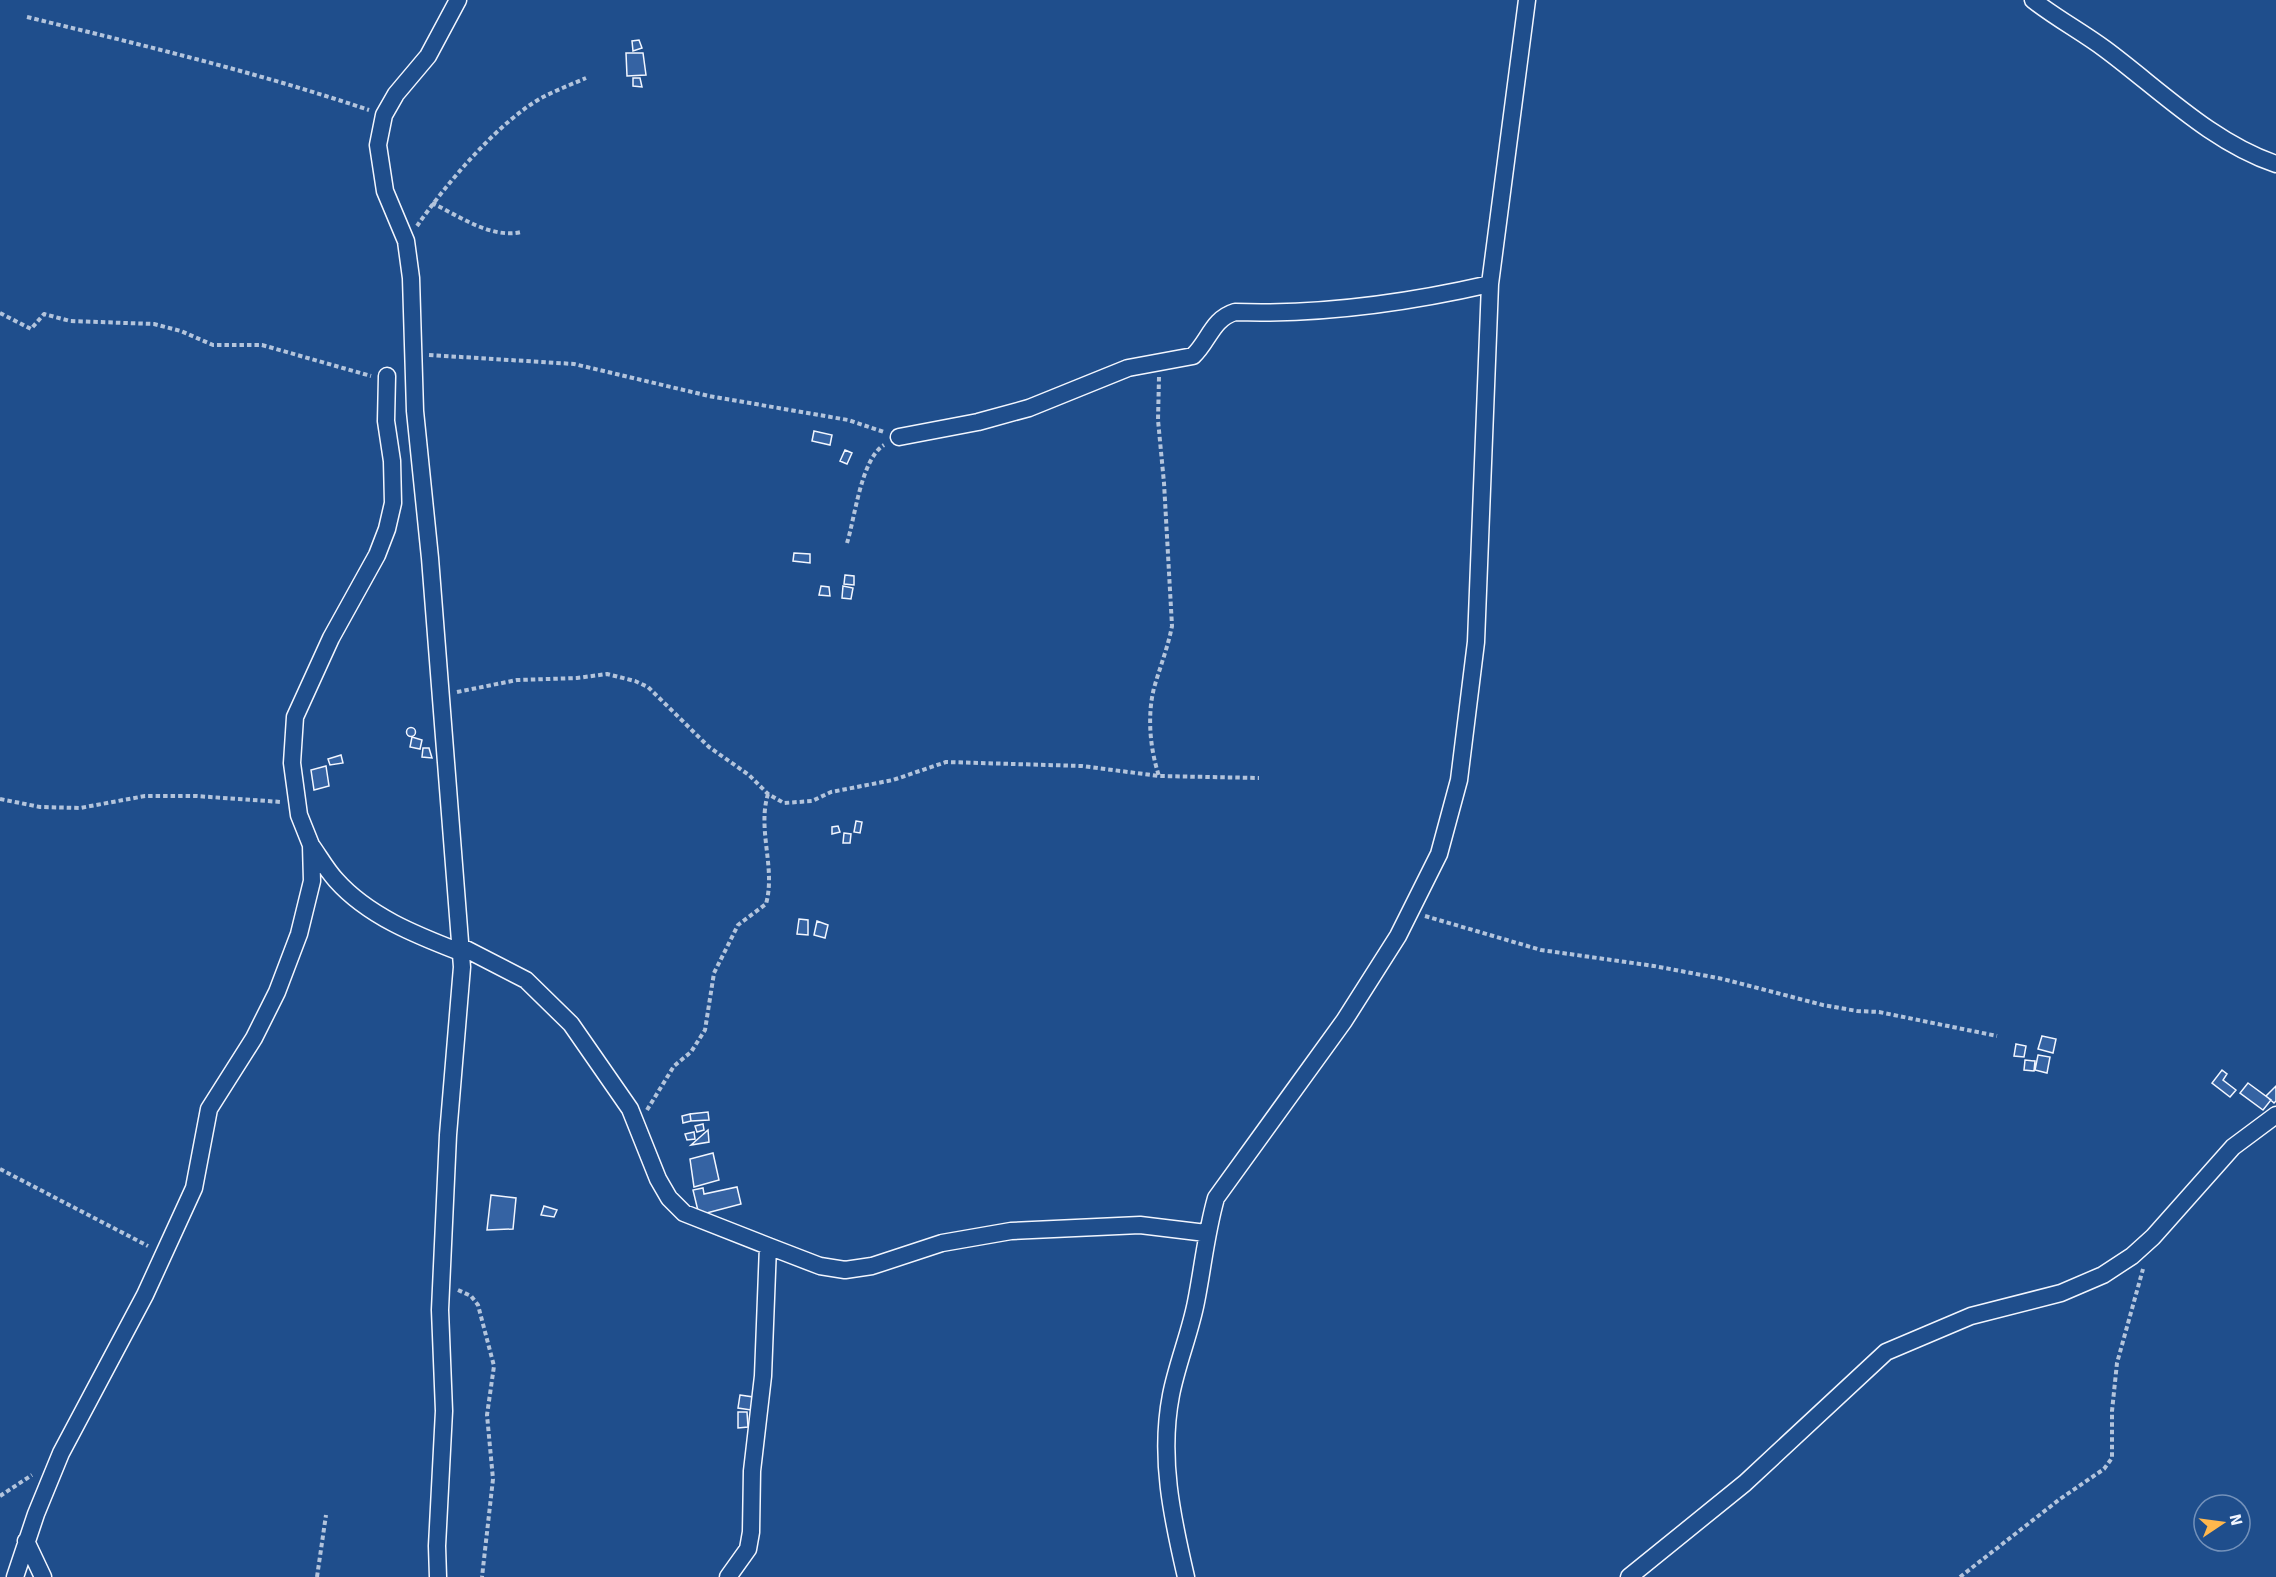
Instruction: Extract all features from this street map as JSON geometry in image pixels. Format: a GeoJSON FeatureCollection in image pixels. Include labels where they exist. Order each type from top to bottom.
{"type":"FeatureCollection","features":[{"type":"Feature","properties":{"kind":"street"},"geometry":{"type":"LineString","coordinates":[[438,1577],[437,1546],[444,1411],[442,1281],[448,1135],[462,967],[412,363],[411,278],[406,241],[385,191],[378,145],[384,115],[396,94],[428,56],[458,0]]}},
{"type":"Feature","properties":{"kind":"street"},"geometry":{"type":"LineString","coordinates":[[1186,1577],[1170,1506],[1167,1430],[1171,1396],[1196,1304],[1206,1233],[1216,1198],[1344,1021],[1398,936],[1439,854],[1459,780],[1476,642],[1490,284],[1527,0]]}},
{"type":"Feature","properties":{"kind":"street"},"geometry":{"type":"LineString","coordinates":[[2033,0],[2106,50],[2163,96],[2223,137],[2276,164]]}},
{"type":"Feature","properties":{"kind":"street"},"geometry":{"type":"LineString","coordinates":[[899,437],[978,422],[1029,408],[1128,368],[1193,356],[1217,322],[1224,315],[1235,312],[1324,310],[1422,299],[1490,284]]}},
{"type":"Feature","properties":{"kind":"street"},"geometry":{"type":"LineString","coordinates":[[15,1577],[26,1541],[61,1453],[164,1254],[194,1188],[209,1109],[254,1038],[277,992],[300,934],[312,881],[311,845],[297,803],[292,763],[295,717],[336,629],[377,555],[393,504],[392,461],[386,422],[387,376]]}},
{"type":"Feature","properties":{"kind":"street"},"geometry":{"type":"LineString","coordinates":[[311,845],[336,880],[376,913],[414,935],[460,949],[526,980],[547,998],[571,1024],[630,1109],[658,1179],[669,1198],[684,1213],[820,1266],[845,1270],[872,1266],[942,1244],[1011,1231],[1140,1225],[1206,1233]]}},
{"type":"Feature","properties":{"kind":"street"},"geometry":{"type":"LineString","coordinates":[[1629,1577],[1745,1483],[1886,1352],[1971,1316],[2061,1293],[2103,1275],[2132,1256],[2153,1237],[2233,1147],[2276,1115]]}},
{"type":"Feature","properties":{"kind":"street"},"geometry":{"type":"LineString","coordinates":[[728,1577],[741,1562],[748,1549],[751,1532],[752,1471],[763,1376],[768,1246]]}},
{"type":"Feature","properties":{"kind":"street"},"geometry":{"type":"LineString","coordinates":[[26,1541],[43,1577]]}},
{"type":"Feature","properties":{"kind":"path"},"geometry":{"type":"LineString","coordinates":[[27,17],[163,50],[296,86],[384,115]]}},
{"type":"Feature","properties":{"kind":"path"},"geometry":{"type":"LineString","coordinates":[[406,241],[444,186],[506,123],[542,98],[586,78]]}},
{"type":"Feature","properties":{"kind":"path"},"geometry":{"type":"LineString","coordinates":[[432,203],[494,231],[506,234],[521,232]]}},
{"type":"Feature","properties":{"kind":"path"},"geometry":{"type":"LineString","coordinates":[[0,313],[31,329],[45,315],[70,321],[154,324],[181,331],[213,345],[262,345],[371,376],[387,376]]}},
{"type":"Feature","properties":{"kind":"path"},"geometry":{"type":"LineString","coordinates":[[412,363],[429,354],[574,364],[709,396],[848,420],[899,437]]}},
{"type":"Feature","properties":{"kind":"path"},"geometry":{"type":"LineString","coordinates":[[1159,776],[1151,740],[1153,691],[1172,626],[1156,390],[1161,362]]}},
{"type":"Feature","properties":{"kind":"path"},"geometry":{"type":"LineString","coordinates":[[847,543],[866,470],[880,448],[899,437]]}},
{"type":"Feature","properties":{"kind":"path"},"geometry":{"type":"LineString","coordinates":[[440,693],[474,690],[517,680],[577,678],[607,674],[635,681],[648,687],[684,725],[709,747],[749,775],[768,794],[784,802],[800,804],[831,792],[893,780],[946,762],[1102,767],[1159,776],[1259,778]]}},
{"type":"Feature","properties":{"kind":"path"},"geometry":{"type":"LineString","coordinates":[[637,1124],[653,1103],[674,1066],[691,1052],[702,1035],[709,1015],[714,973],[738,925],[766,904],[769,885],[764,806],[768,794]]}},
{"type":"Feature","properties":{"kind":"path"},"geometry":{"type":"LineString","coordinates":[[0,799],[40,807],[80,808],[145,796],[196,796],[297,803]]}},
{"type":"Feature","properties":{"kind":"path"},"geometry":{"type":"LineString","coordinates":[[1410,911],[1541,950],[1654,966],[1723,979],[1823,1005],[1890,1014],[1997,1036]]}},
{"type":"Feature","properties":{"kind":"path"},"geometry":{"type":"LineString","coordinates":[[0,1169],[164,1254]]}},
{"type":"Feature","properties":{"kind":"path"},"geometry":{"type":"LineString","coordinates":[[1960,1577],[2060,1499],[2104,1469],[2112,1458],[2112,1411],[2117,1363],[2144,1266]]}},
{"type":"Feature","properties":{"kind":"path"},"geometry":{"type":"LineString","coordinates":[[442,1281],[471,1296],[478,1305],[494,1366],[487,1415],[493,1479],[482,1577]]}},
{"type":"Feature","properties":{"kind":"path"},"geometry":{"type":"LineString","coordinates":[[317,1577],[326,1515]]}},
{"type":"Feature","properties":{"kind":"building"},"geometry":{"type":"Polygon","coordinates":[[[639,40],[642,48],[633,51],[632,41],[639,40]]]}},
{"type":"Feature","properties":{"kind":"building"},"geometry":{"type":"Polygon","coordinates":[[[626,53],[643,53],[646,75],[627,76],[626,53]]]}},
{"type":"Feature","properties":{"kind":"building"},"geometry":{"type":"Polygon","coordinates":[[[633,78],[640,78],[642,87],[633,86],[633,78]]]}},
{"type":"Feature","properties":{"kind":"building"},"geometry":{"type":"Polygon","coordinates":[[[814,431],[832,435],[830,445],[812,441],[814,431]]]}},
{"type":"Feature","properties":{"kind":"building"},"geometry":{"type":"Polygon","coordinates":[[[845,450],[852,453],[847,464],[840,461],[845,450]]]}},
{"type":"Feature","properties":{"kind":"building"},"geometry":{"type":"Polygon","coordinates":[[[794,553],[810,554],[810,563],[793,561],[794,553]]]}},
{"type":"Feature","properties":{"kind":"building"},"geometry":{"type":"Polygon","coordinates":[[[845,575],[854,576],[854,585],[844,584],[845,575]]]}},
{"type":"Feature","properties":{"kind":"building"},"geometry":{"type":"Polygon","coordinates":[[[821,586],[829,587],[830,596],[819,595],[821,586]]]}},
{"type":"Feature","properties":{"kind":"building"},"geometry":{"type":"Polygon","coordinates":[[[843,586],[853,588],[851,599],[842,598],[843,586]]]}},
{"type":"Feature","properties":{"kind":"building"},"geometry":{"type":"Polygon","coordinates":[[[411,727],[416,732],[411,737],[406,732],[411,727]]]}},
{"type":"Feature","properties":{"kind":"building"},"geometry":{"type":"Polygon","coordinates":[[[412,737],[422,740],[420,749],[410,747],[412,737]]]}},
{"type":"Feature","properties":{"kind":"building"},"geometry":{"type":"Polygon","coordinates":[[[423,748],[429,748],[432,758],[422,757],[423,748]]]}},
{"type":"Feature","properties":{"kind":"building"},"geometry":{"type":"Polygon","coordinates":[[[341,755],[343,763],[330,765],[328,759],[341,755]]]}},
{"type":"Feature","properties":{"kind":"building"},"geometry":{"type":"Polygon","coordinates":[[[326,766],[329,786],[314,790],[311,770],[326,766]]]}},
{"type":"Feature","properties":{"kind":"building"},"geometry":{"type":"Polygon","coordinates":[[[856,821],[862,822],[860,833],[854,832],[856,821]]]}},
{"type":"Feature","properties":{"kind":"building"},"geometry":{"type":"Polygon","coordinates":[[[838,826],[840,832],[832,834],[832,827],[838,826]]]}},
{"type":"Feature","properties":{"kind":"building"},"geometry":{"type":"Polygon","coordinates":[[[844,833],[851,834],[850,843],[843,843],[844,833]]]}},
{"type":"Feature","properties":{"kind":"building"},"geometry":{"type":"Polygon","coordinates":[[[799,919],[808,920],[808,935],[797,934],[799,919]]]}},
{"type":"Feature","properties":{"kind":"building"},"geometry":{"type":"Polygon","coordinates":[[[817,921],[828,925],[825,938],[814,935],[817,921]]]}},
{"type":"Feature","properties":{"kind":"building"},"geometry":{"type":"Polygon","coordinates":[[[2042,1036],[2056,1039],[2053,1053],[2038,1049],[2042,1036]]]}},
{"type":"Feature","properties":{"kind":"building"},"geometry":{"type":"Polygon","coordinates":[[[2016,1044],[2026,1046],[2024,1057],[2014,1056],[2016,1044]]]}},
{"type":"Feature","properties":{"kind":"building"},"geometry":{"type":"Polygon","coordinates":[[[2038,1055],[2050,1057],[2047,1073],[2035,1070],[2038,1055]]]}},
{"type":"Feature","properties":{"kind":"building"},"geometry":{"type":"Polygon","coordinates":[[[2025,1060],[2035,1061],[2034,1071],[2024,1070],[2025,1060]]]}},
{"type":"Feature","properties":{"kind":"building"},"geometry":{"type":"Polygon","coordinates":[[[2222,1070],[2227,1074],[2223,1080],[2236,1090],[2230,1097],[2212,1083],[2222,1070]]]}},
{"type":"Feature","properties":{"kind":"building"},"geometry":{"type":"Polygon","coordinates":[[[2248,1083],[2271,1100],[2263,1110],[2240,1093],[2248,1083]]]}},
{"type":"Feature","properties":{"kind":"building"},"geometry":{"type":"Polygon","coordinates":[[[2276,1086],[2276,1101],[2274,1103],[2266,1096],[2276,1086]]]}},
{"type":"Feature","properties":{"kind":"building"},"geometry":{"type":"Polygon","coordinates":[[[708,1112],[709,1120],[691,1121],[690,1114],[708,1112]]]}},
{"type":"Feature","properties":{"kind":"building"},"geometry":{"type":"Polygon","coordinates":[[[690,1114],[691,1121],[683,1123],[682,1116],[690,1114]]]}},
{"type":"Feature","properties":{"kind":"building"},"geometry":{"type":"Polygon","coordinates":[[[703,1124],[704,1130],[697,1132],[695,1126],[703,1124]]]}},
{"type":"Feature","properties":{"kind":"building"},"geometry":{"type":"Polygon","coordinates":[[[708,1130],[709,1142],[691,1145],[708,1130]]]}},
{"type":"Feature","properties":{"kind":"building"},"geometry":{"type":"Polygon","coordinates":[[[694,1132],[695,1139],[687,1140],[685,1134],[694,1132]]]}},
{"type":"Feature","properties":{"kind":"building"},"geometry":{"type":"Polygon","coordinates":[[[713,1153],[719,1180],[694,1187],[690,1159],[713,1153]]]}},
{"type":"Feature","properties":{"kind":"building"},"geometry":{"type":"Polygon","coordinates":[[[737,1187],[741,1204],[699,1215],[693,1190],[703,1188],[704,1194],[737,1187]]]}},
{"type":"Feature","properties":{"kind":"building"},"geometry":{"type":"Polygon","coordinates":[[[491,1195],[516,1198],[513,1229],[487,1230],[491,1195]]]}},
{"type":"Feature","properties":{"kind":"building"},"geometry":{"type":"Polygon","coordinates":[[[544,1206],[557,1210],[554,1217],[541,1215],[544,1206]]]}},
{"type":"Feature","properties":{"kind":"building"},"geometry":{"type":"Polygon","coordinates":[[[740,1395],[753,1397],[751,1410],[738,1408],[740,1395]]]}},
{"type":"Feature","properties":{"kind":"building"},"geometry":{"type":"Polygon","coordinates":[[[738,1412],[747,1412],[748,1427],[738,1428],[738,1412]]]}}]}
